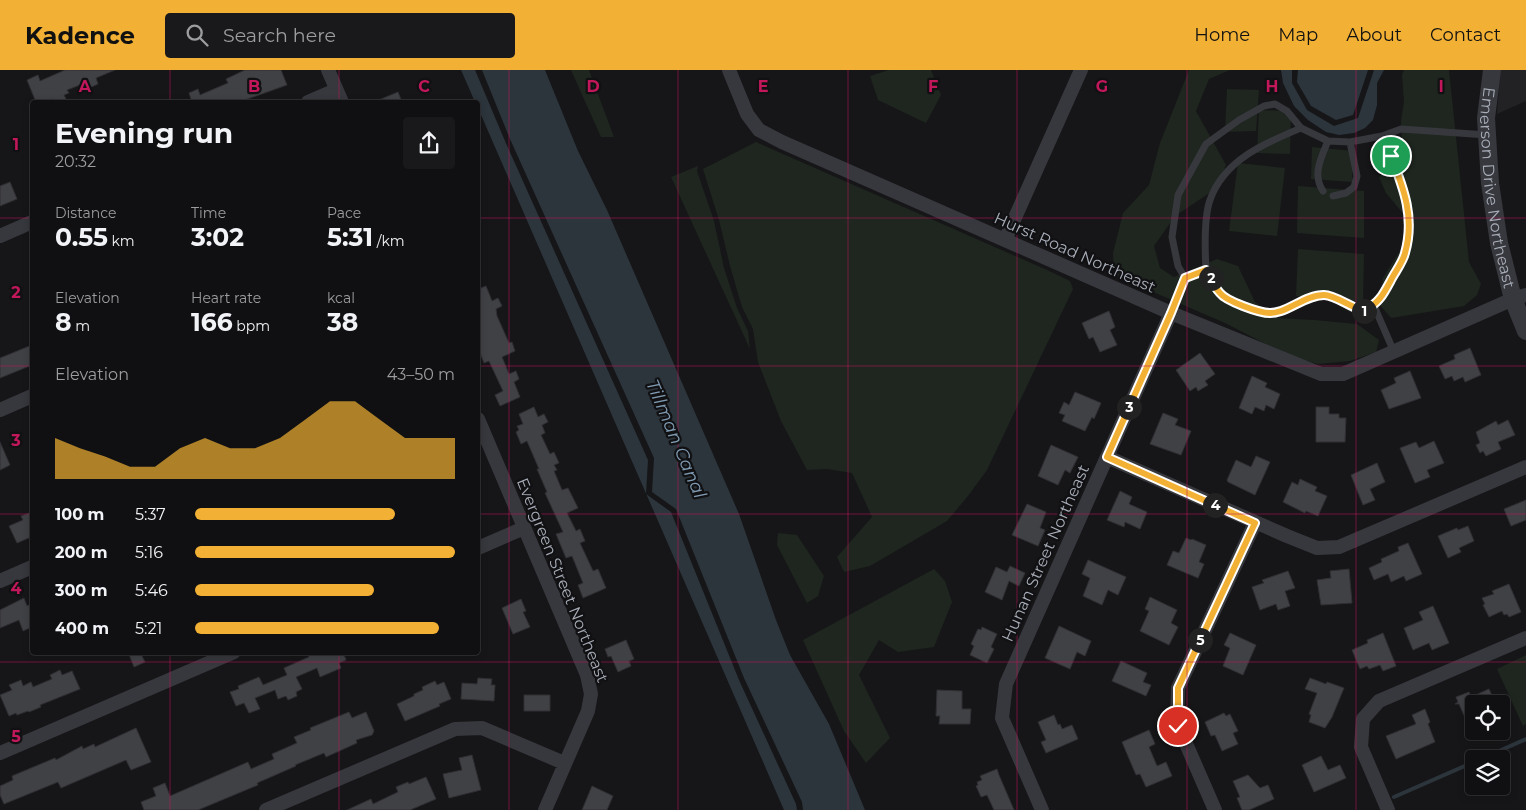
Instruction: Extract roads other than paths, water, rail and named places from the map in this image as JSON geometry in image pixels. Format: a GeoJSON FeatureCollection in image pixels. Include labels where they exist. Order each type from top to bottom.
{"type":"FeatureCollection","features":[{"type":"Feature","properties":{"kind":"street"},"geometry":{"type":"LineString","coordinates":[[318,100],[339,96],[328,70]]}},
{"type":"Feature","properties":{"kind":"street","name":"Hurst Road Northeast"},"geometry":{"type":"LineString","coordinates":[[728,70],[747,114],[759,130],[782,142],[1171,313],[1321,374],[1344,374],[1520,297]]}},
{"type":"Feature","properties":{"kind":"street"},"geometry":{"type":"LineString","coordinates":[[1005,240],[1081,70]]}},
{"type":"Feature","properties":{"kind":"street","name":"Emerson Drive Northeast"},"geometry":{"type":"LineString","coordinates":[[1492,70],[1486,118],[1490,183],[1499,242],[1520,297],[1526,331]]}},
{"type":"Feature","properties":{"kind":"street"},"geometry":{"type":"LineString","coordinates":[[0,236],[30,223]]}},
{"type":"Feature","properties":{"kind":"street","name":"Hunan Street Northeast"},"geometry":{"type":"LineString","coordinates":[[1042,810],[1002,718],[1006,684],[1171,313]]}},
{"type":"Feature","properties":{"kind":"street"},"geometry":{"type":"LineString","coordinates":[[0,410],[30,397]]}},
{"type":"Feature","properties":{"kind":"street","name":"Evergreen Street Northeast"},"geometry":{"type":"LineString","coordinates":[[480,425],[587,675],[592,694],[588,711],[545,810]]}},
{"type":"Feature","properties":{"kind":"street"},"geometry":{"type":"LineString","coordinates":[[1107,457],[1255,523],[1318,548],[1339,547],[1526,467]]}},
{"type":"Feature","properties":{"kind":"street"},"geometry":{"type":"LineString","coordinates":[[1215,810],[1177,724],[1178,688],[1255,523]]}},
{"type":"Feature","properties":{"kind":"street"},"geometry":{"type":"LineString","coordinates":[[480,547],[524,528]]}},
{"type":"Feature","properties":{"kind":"street"},"geometry":{"type":"LineString","coordinates":[[0,581],[30,568]]}},
{"type":"Feature","properties":{"kind":"street"},"geometry":{"type":"LineString","coordinates":[[1388,810],[1361,747],[1363,719],[1379,701],[1526,638]]}},
{"type":"Feature","properties":{"kind":"street"},"geometry":{"type":"LineString","coordinates":[[0,753],[227,655]]}},
{"type":"Feature","properties":{"kind":"street"},"geometry":{"type":"LineString","coordinates":[[266,810],[455,729],[482,728],[564,764]]}},
{"type":"Feature","properties":{"kind":"lane"},"geometry":{"type":"LineString","coordinates":[[1185,278],[1178,266],[1172,237],[1178,195],[1206,144],[1239,120],[1264,106],[1275,104],[1287,111],[1301,128],[1328,141],[1350,142],[1382,136],[1401,129],[1488,135]]}},
{"type":"Feature","properties":{"kind":"lane"},"geometry":{"type":"LineString","coordinates":[[1301,128],[1262,144],[1234,165],[1223,176],[1209,201],[1205,248],[1206,270],[1220,294],[1225,298],[1271,314],[1321,295],[1328,295],[1364,311],[1374,306],[1381,297],[1405,255],[1410,225],[1406,194],[1382,136]]}},
{"type":"Feature","properties":{"kind":"lane"},"geometry":{"type":"LineString","coordinates":[[1323,191],[1318,183],[1318,169],[1328,141]]}},
{"type":"Feature","properties":{"kind":"lane"},"geometry":{"type":"LineString","coordinates":[[1333,196],[1346,193],[1354,187],[1357,176],[1350,142]]}},
{"type":"Feature","properties":{"kind":"lane"},"geometry":{"type":"LineString","coordinates":[[1171,313],[1185,278],[1206,270]]}},
{"type":"Feature","properties":{"kind":"lane"},"geometry":{"type":"LineString","coordinates":[[1374,306],[1394,352]]}},
{"type":"Feature","properties":{"kind":"water"},"geometry":{"type":"Polygon","coordinates":[[[461,70],[475,70],[648,460],[646,493],[480,113],[480,100],[474,100],[461,70]]]}},
{"type":"Feature","properties":{"kind":"water","name":"Tillman Canal"},"geometry":{"type":"Polygon","coordinates":[[[482,70],[545,70],[578,151],[607,210],[739,514],[790,655],[829,724],[865,810],[803,810],[802,802],[744,678],[676,509],[652,492],[654,458],[510,139],[482,70]]]}},
{"type":"Feature","properties":{"kind":"water"},"geometry":{"type":"Polygon","coordinates":[[[1281,70],[1292,70],[1292,83],[1307,110],[1334,126],[1358,118],[1374,70],[1384,70],[1377,83],[1377,105],[1373,120],[1365,128],[1354,133],[1339,135],[1326,132],[1308,120],[1294,106],[1283,83],[1281,70]]]}},
{"type":"Feature","properties":{"kind":"water"},"geometry":{"type":"Polygon","coordinates":[[[1298,70],[1368,70],[1353,115],[1336,120],[1311,106],[1297,82],[1298,70]]]}},
{"type":"Feature","properties":{"kind":"water"},"geometry":{"type":"Polygon","coordinates":[[[646,494],[671,512],[739,680],[796,804],[797,810],[784,810],[646,494]]]}},
{"type":"Feature","properties":{"kind":"waterway"},"geometry":{"type":"LineString","coordinates":[[1501,750],[1526,739]]}},
{"type":"Feature","properties":{"kind":"waterway"},"geometry":{"type":"LineString","coordinates":[[1394,797],[1465,766]]}}]}
